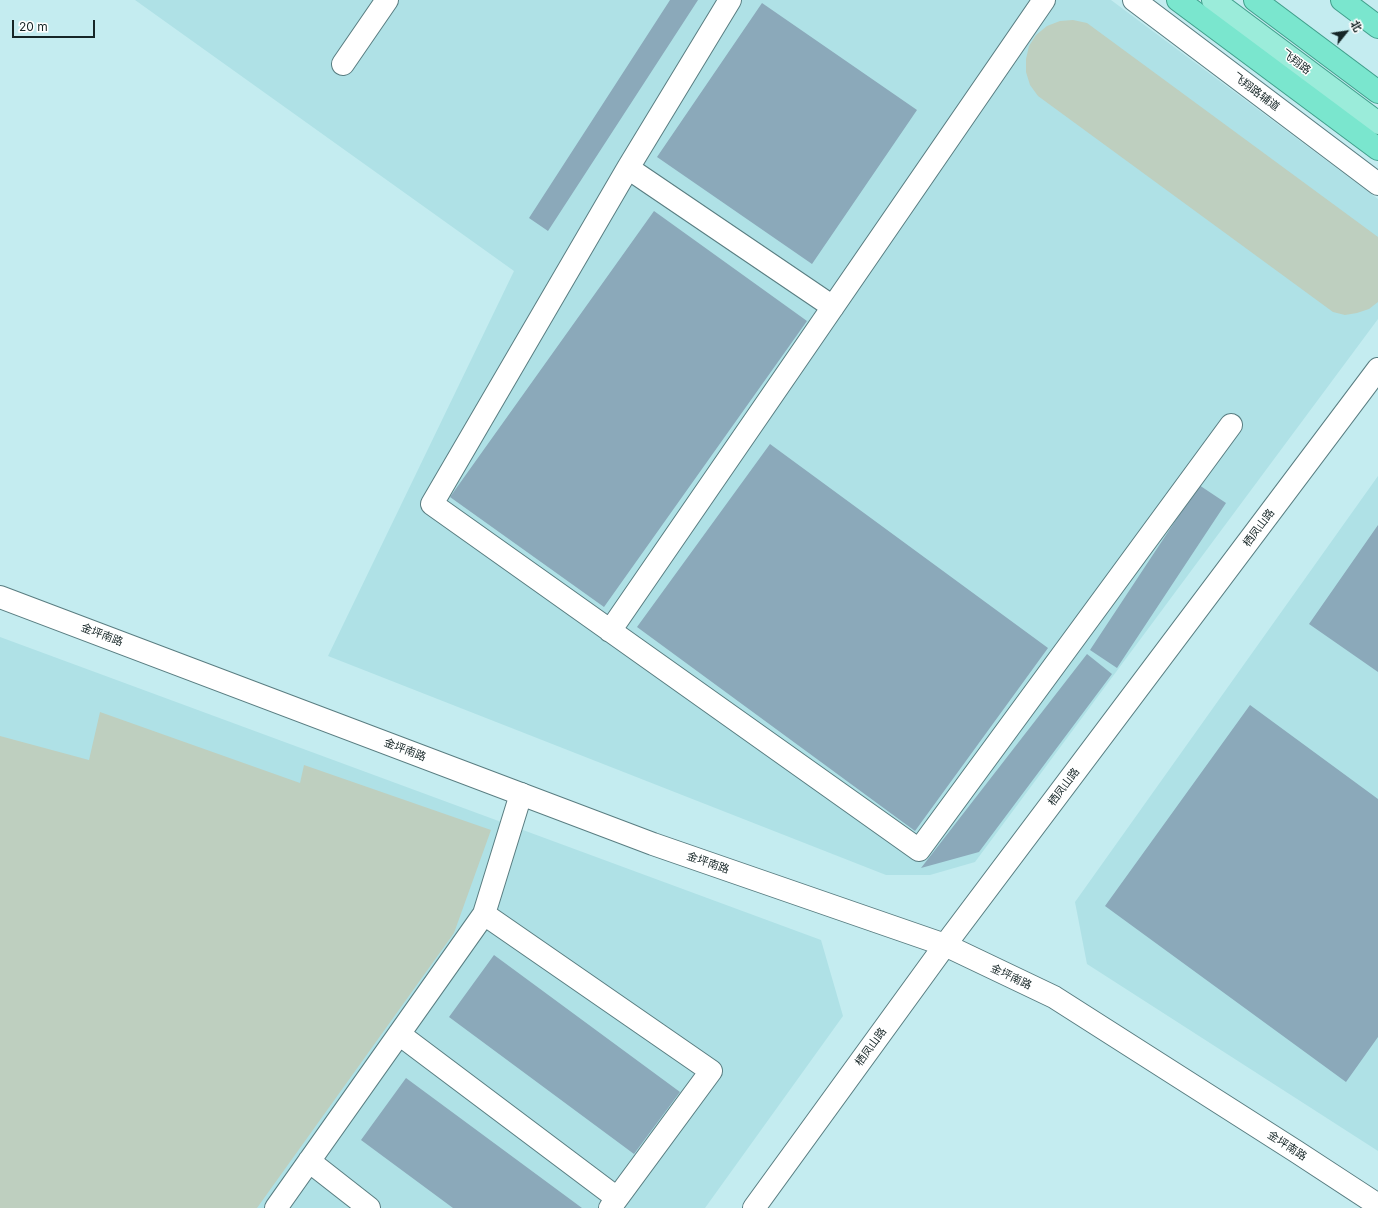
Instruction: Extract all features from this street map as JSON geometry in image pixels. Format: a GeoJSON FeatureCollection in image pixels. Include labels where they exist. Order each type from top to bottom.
{"type":"FeatureCollection","features":[{"type":"Feature","properties":{"kind":"highway"},"geometry":{"type":"LineString","coordinates":[[1178,0],[1378,149]]}},
{"type":"Feature","properties":{"kind":"highway"},"geometry":{"type":"LineString","coordinates":[[1255,0],[1378,92]]}},
{"type":"Feature","properties":{"kind":"highway"},"geometry":{"type":"LineString","coordinates":[[1342,0],[1378,27]]}},
{"type":"Feature","properties":{"kind":"main road","name":"飞翔路"},"geometry":{"type":"LineString","coordinates":[[1213,0],[1378,123]]}},
{"type":"Feature","properties":{"kind":"street"},"geometry":{"type":"LineString","coordinates":[[343,64],[387,0]]}},
{"type":"Feature","properties":{"kind":"street"},"geometry":{"type":"LineString","coordinates":[[730,0],[628,168],[432,504],[919,850],[1232,425]]}},
{"type":"Feature","properties":{"kind":"street"},"geometry":{"type":"LineString","coordinates":[[610,631],[1044,0]]}},
{"type":"Feature","properties":{"kind":"street","name":"飞翔路辅道"},"geometry":{"type":"LineString","coordinates":[[1134,0],[1378,184]]}},
{"type":"Feature","properties":{"kind":"street"},"geometry":{"type":"LineString","coordinates":[[628,168],[833,307]]}},
{"type":"Feature","properties":{"kind":"street","name":"栖凤山路"},"geometry":{"type":"LineString","coordinates":[[755,1208],[945,945],[1378,370]]}},
{"type":"Feature","properties":{"kind":"street","name":"金坪南路"},"geometry":{"type":"LineString","coordinates":[[0,597],[653,844],[945,945],[1054,997],[1297,1152],[1378,1206]]}},
{"type":"Feature","properties":{"kind":"street"},"geometry":{"type":"LineString","coordinates":[[276,1208],[484,914],[521,794]]}},
{"type":"Feature","properties":{"kind":"street"},"geometry":{"type":"LineString","coordinates":[[399,1034],[614,1203],[711,1071],[484,914]]}},
{"type":"Feature","properties":{"kind":"street"},"geometry":{"type":"LineString","coordinates":[[309,1161],[369,1208]]}},
{"type":"Feature","properties":{"kind":"shaded area"},"geometry":{"type":"Polygon","coordinates":[[[135,0],[1111,0],[1378,199],[1378,319],[975,862],[930,875],[886,875],[328,656],[514,271],[135,0]]]}},
{"type":"Feature","properties":{"kind":"shaded area"},"geometry":{"type":"Polygon","coordinates":[[[1378,476],[1378,1151],[1087,964],[1075,902],[1378,476]]]}},
{"type":"Feature","properties":{"kind":"shaded area"},"geometry":{"type":"Polygon","coordinates":[[[0,637],[821,940],[843,1016],[705,1208],[0,1208],[0,637]]]}},
{"type":"Feature","properties":{"kind":"green space"},"geometry":{"type":"Polygon","coordinates":[[[1073,20],[1087,23],[1378,237],[1378,302],[1369,309],[1357,313],[1345,315],[1333,312],[1038,96],[1030,85],[1026,72],[1026,59],[1029,46],[1036,35],[1047,26],[1060,21],[1073,20]]]}},
{"type":"Feature","properties":{"kind":"green space"},"geometry":{"type":"Polygon","coordinates":[[[100,712],[300,783],[304,765],[491,830],[454,933],[257,1208],[0,1208],[0,736],[89,760],[100,712]]]}},
{"type":"Feature","properties":{"kind":"building"},"geometry":{"type":"Polygon","coordinates":[[[670,0],[698,0],[548,231],[529,218],[670,0]]]}},
{"type":"Feature","properties":{"kind":"building"},"geometry":{"type":"Polygon","coordinates":[[[762,3],[917,110],[812,264],[657,157],[762,3]]]}},
{"type":"Feature","properties":{"kind":"building"},"geometry":{"type":"Polygon","coordinates":[[[654,211],[807,321],[604,607],[450,497],[654,211]]]}},
{"type":"Feature","properties":{"kind":"building"},"geometry":{"type":"Polygon","coordinates":[[[770,444],[1048,648],[915,831],[637,627],[770,444]]]}},
{"type":"Feature","properties":{"kind":"building"},"geometry":{"type":"Polygon","coordinates":[[[1199,485],[1226,503],[1117,668],[1090,650],[1199,485]]]}},
{"type":"Feature","properties":{"kind":"building"},"geometry":{"type":"Polygon","coordinates":[[[1378,525],[1378,672],[1309,624],[1378,525]]]}},
{"type":"Feature","properties":{"kind":"building"},"geometry":{"type":"Polygon","coordinates":[[[1087,654],[1112,674],[979,852],[921,868],[1087,654]]]}},
{"type":"Feature","properties":{"kind":"building"},"geometry":{"type":"Polygon","coordinates":[[[1250,705],[1378,799],[1378,1037],[1346,1082],[1105,906],[1250,705]]]}},
{"type":"Feature","properties":{"kind":"building"},"geometry":{"type":"Polygon","coordinates":[[[494,955],[680,1092],[634,1154],[449,1017],[494,955]]]}},
{"type":"Feature","properties":{"kind":"building"},"geometry":{"type":"Polygon","coordinates":[[[406,1078],[582,1208],[453,1208],[361,1140],[406,1078]]]}}]}
